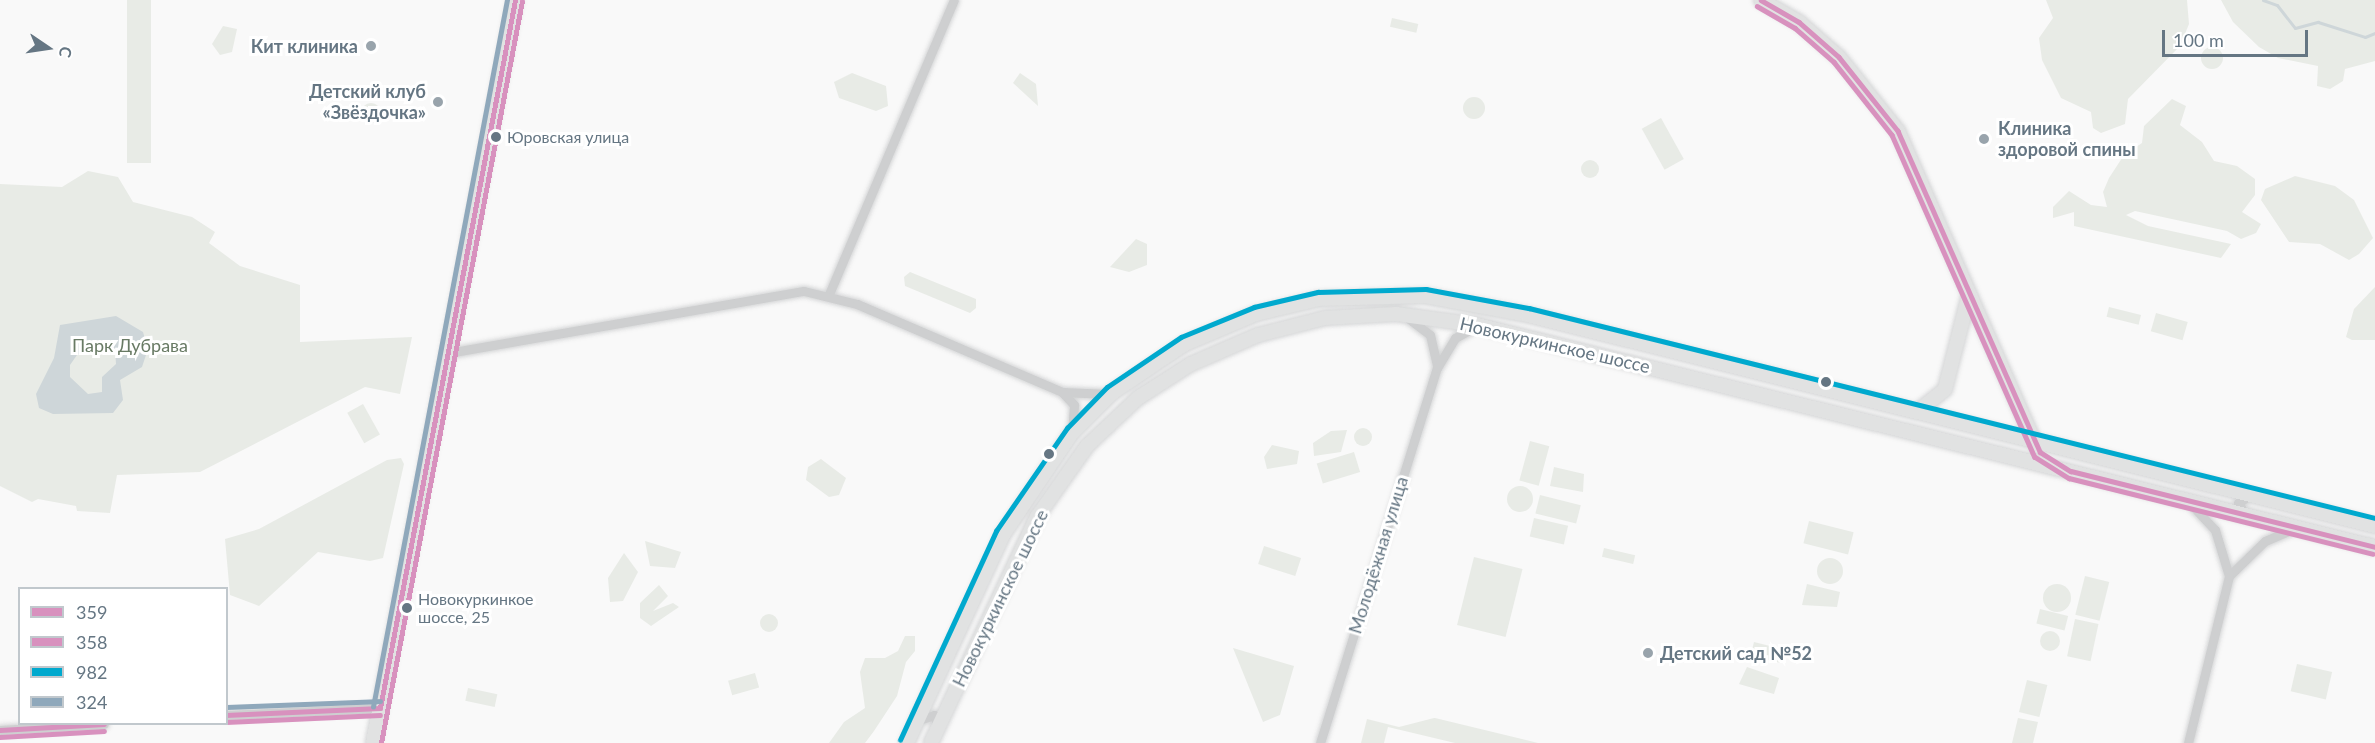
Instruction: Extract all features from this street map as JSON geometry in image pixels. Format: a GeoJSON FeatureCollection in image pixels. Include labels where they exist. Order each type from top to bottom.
{"type":"FeatureCollection","features":[{"type":"Feature","properties":{"kind":"main road"},"geometry":{"type":"LineString","coordinates":[[373,743],[515,0]]}},
{"type":"Feature","properties":{"kind":"main road"},"geometry":{"type":"LineString","coordinates":[[1761,0],[1815,35],[1877,98],[1927,192],[2033,442],[2049,460],[2071,471]]}},
{"type":"Feature","properties":{"kind":"main road","name":"Новокуркинское шоссе"},"geometry":{"type":"LineString","coordinates":[[907,743],[1018,505],[1072,433],[1112,393],[1166,355],[1256,314],[1318,298],[1396,294],[1528,315],[2375,526]]}},
{"type":"Feature","properties":{"kind":"main road"},"geometry":{"type":"LineString","coordinates":[[1917,412],[1945,389],[1969,295]]}},
{"type":"Feature","properties":{"kind":"main road","name":"Новокуркинское шоссе"},"geometry":{"type":"LineString","coordinates":[[934,737],[1037,517],[1101,431],[1182,369],[1229,346],[1296,324],[1396,314],[1478,326],[2375,547]]}},
{"type":"Feature","properties":{"kind":"main road"},"geometry":{"type":"LineString","coordinates":[[2016,457],[2028,454],[2033,442]]}},
{"type":"Feature","properties":{"kind":"street"},"geometry":{"type":"LineString","coordinates":[[829,294],[954,0]]}},
{"type":"Feature","properties":{"kind":"street"},"geometry":{"type":"LineString","coordinates":[[448,352],[804,291],[829,294],[1062,392],[1094,398],[1112,393]]}},
{"type":"Feature","properties":{"kind":"street","name":"Молодёжная улица"},"geometry":{"type":"LineString","coordinates":[[1396,314],[1430,334],[1437,368]]}},
{"type":"Feature","properties":{"kind":"street","name":"Молодёжная улица"},"geometry":{"type":"LineString","coordinates":[[1320,743],[1437,368],[1455,338],[1478,326]]}},
{"type":"Feature","properties":{"kind":"street"},"geometry":{"type":"LineString","coordinates":[[1062,392],[1074,405],[1072,433]]}},
{"type":"Feature","properties":{"kind":"street"},"geometry":{"type":"LineString","coordinates":[[2246,515],[2238,503],[2250,495]]}},
{"type":"Feature","properties":{"kind":"street"},"geometry":{"type":"LineString","coordinates":[[2187,501],[2215,530],[2229,576],[2188,743]]}},
{"type":"Feature","properties":{"kind":"street"},"geometry":{"type":"LineString","coordinates":[[1018,505],[1024,519],[1037,517]]}},
{"type":"Feature","properties":{"kind":"street"},"geometry":{"type":"LineString","coordinates":[[2229,576],[2265,541],[2299,527]]}},
{"type":"Feature","properties":{"kind":"street"},"geometry":{"type":"LineString","coordinates":[[228,715],[380,708]]}},
{"type":"Feature","properties":{"kind":"street"},"geometry":{"type":"LineString","coordinates":[[917,722],[933,715],[934,737]]}},
{"type":"Feature","properties":{"kind":"street"},"geometry":{"type":"LineString","coordinates":[[0,730],[74,725]]}},
{"type":"Feature","properties":{"kind":"green space"},"geometry":{"type":"Polygon","coordinates":[[[127,0],[151,0],[151,163],[127,163],[127,0]]]}},
{"type":"Feature","properties":{"kind":"green space"},"geometry":{"type":"Polygon","coordinates":[[[2046,0],[2187,0],[2189,24],[2180,46],[2128,99],[2125,124],[2101,133],[2093,128],[2091,112],[2061,98],[2042,60],[2039,38],[2053,18],[2046,0]]]}},
{"type":"Feature","properties":{"kind":"green space"},"geometry":{"type":"Polygon","coordinates":[[[2221,0],[2375,0],[2375,61],[2345,69],[2343,81],[2330,89],[2317,86],[2318,66],[2278,58],[2259,47],[2233,22],[2221,0]]]}},
{"type":"Feature","properties":{"kind":"green space"},"geometry":{"type":"Polygon","coordinates":[[[1392,18],[1418,24],[1416,33],[1390,27],[1392,18]]]}},
{"type":"Feature","properties":{"kind":"green space"},"geometry":{"type":"Polygon","coordinates":[[[223,26],[237,29],[232,52],[220,55],[212,44],[223,26]]]}},
{"type":"Feature","properties":{"kind":"green space"},"geometry":{"type":"Polygon","coordinates":[[[2212,47],[2220,50],[2223,58],[2220,66],[2212,69],[2204,66],[2201,58],[2204,50],[2212,47]]]}},
{"type":"Feature","properties":{"kind":"green space"},"geometry":{"type":"Polygon","coordinates":[[[852,73],[886,86],[888,106],[876,111],[839,98],[834,82],[852,73]]]}},
{"type":"Feature","properties":{"kind":"green space"},"geometry":{"type":"Polygon","coordinates":[[[1020,73],[1036,84],[1038,106],[1013,83],[1020,73]]]}},
{"type":"Feature","properties":{"kind":"green space"},"geometry":{"type":"Polygon","coordinates":[[[1474,97],[1482,100],[1485,108],[1482,116],[1474,119],[1466,116],[1463,108],[1466,100],[1474,97]]]}},
{"type":"Feature","properties":{"kind":"green space"},"geometry":{"type":"Polygon","coordinates":[[[2172,99],[2186,106],[2180,125],[2202,142],[2214,161],[2237,166],[2255,179],[2255,195],[2242,212],[2261,224],[2256,233],[2241,239],[2227,231],[2135,211],[2126,215],[2148,226],[2231,244],[2221,258],[2074,226],[2074,212],[2053,218],[2053,207],[2069,191],[2091,205],[2107,207],[2103,192],[2109,178],[2124,155],[2142,143],[2144,126],[2172,99]]]}},
{"type":"Feature","properties":{"kind":"green space"},"geometry":{"type":"Polygon","coordinates":[[[371,103],[378,106],[381,113],[378,120],[371,123],[364,120],[361,113],[364,106],[371,103]]]}},
{"type":"Feature","properties":{"kind":"green space"},"geometry":{"type":"Polygon","coordinates":[[[1661,118],[1684,159],[1665,170],[1642,129],[1661,118]]]}},
{"type":"Feature","properties":{"kind":"green space"},"geometry":{"type":"Polygon","coordinates":[[[1590,160],[1596,163],[1599,169],[1596,175],[1590,178],[1584,175],[1581,169],[1584,163],[1590,160]]]}},
{"type":"Feature","properties":{"kind":"green space","name":"Парк Дубрава"},"geometry":{"type":"Polygon","coordinates":[[[88,171],[118,177],[133,202],[192,217],[215,232],[209,243],[240,266],[300,285],[300,342],[412,337],[400,394],[365,387],[200,472],[117,475],[110,513],[77,511],[76,506],[38,499],[32,502],[0,486],[0,184],[62,187],[88,171]]]}},
{"type":"Feature","properties":{"kind":"green space"},"geometry":{"type":"Polygon","coordinates":[[[2295,176],[2335,186],[2354,200],[2373,238],[2359,254],[2349,260],[2320,244],[2289,242],[2261,200],[2265,189],[2295,176]]]}},
{"type":"Feature","properties":{"kind":"green space"},"geometry":{"type":"Polygon","coordinates":[[[1136,239],[1147,244],[1147,265],[1129,272],[1110,267],[1136,239]]]}},
{"type":"Feature","properties":{"kind":"green space"},"geometry":{"type":"Polygon","coordinates":[[[910,272],[976,299],[976,308],[970,313],[905,286],[904,277],[910,272]]]}},
{"type":"Feature","properties":{"kind":"green space"},"geometry":{"type":"Polygon","coordinates":[[[2375,287],[2375,340],[2352,340],[2346,337],[2354,309],[2375,287]]]}},
{"type":"Feature","properties":{"kind":"green space"},"geometry":{"type":"Polygon","coordinates":[[[2109,307],[2141,315],[2139,325],[2107,317],[2109,307]]]}},
{"type":"Feature","properties":{"kind":"green space"},"geometry":{"type":"Polygon","coordinates":[[[2156,313],[2188,322],[2182,340],[2151,331],[2156,313]]]}},
{"type":"Feature","properties":{"kind":"green space"},"geometry":{"type":"Polygon","coordinates":[[[363,404],[380,435],[364,443],[347,413],[363,404]]]}},
{"type":"Feature","properties":{"kind":"green space"},"geometry":{"type":"Polygon","coordinates":[[[1363,428],[1369,431],[1372,437],[1369,443],[1363,446],[1357,443],[1354,437],[1357,431],[1363,428]]]}},
{"type":"Feature","properties":{"kind":"green space"},"geometry":{"type":"Polygon","coordinates":[[[1347,430],[1341,452],[1314,456],[1313,443],[1331,431],[1347,430]]]}},
{"type":"Feature","properties":{"kind":"green space"},"geometry":{"type":"Polygon","coordinates":[[[1530,441],[1549,446],[1539,486],[1519,481],[1530,441]]]}},
{"type":"Feature","properties":{"kind":"green space"},"geometry":{"type":"Polygon","coordinates":[[[1272,445],[1299,451],[1297,464],[1267,469],[1264,457],[1272,445]]]}},
{"type":"Feature","properties":{"kind":"green space"},"geometry":{"type":"Polygon","coordinates":[[[1354,452],[1360,472],[1323,483],[1317,463],[1354,452]]]}},
{"type":"Feature","properties":{"kind":"green space"},"geometry":{"type":"Polygon","coordinates":[[[401,458],[404,464],[383,558],[370,561],[318,552],[259,606],[230,595],[225,539],[259,529],[387,460],[401,458]]]}},
{"type":"Feature","properties":{"kind":"green space"},"geometry":{"type":"Polygon","coordinates":[[[821,459],[846,478],[839,495],[829,497],[806,480],[808,467],[821,459]]]}},
{"type":"Feature","properties":{"kind":"green space"},"geometry":{"type":"Polygon","coordinates":[[[1554,467],[1584,474],[1583,492],[1550,486],[1554,467]]]}},
{"type":"Feature","properties":{"kind":"green space"},"geometry":{"type":"Polygon","coordinates":[[[1520,486],[1529,490],[1533,499],[1529,508],[1520,512],[1511,508],[1507,499],[1511,490],[1520,486]]]}},
{"type":"Feature","properties":{"kind":"green space"},"geometry":{"type":"Polygon","coordinates":[[[1540,495],[1581,505],[1576,524],[1535,513],[1540,495]]]}},
{"type":"Feature","properties":{"kind":"green space"},"geometry":{"type":"Polygon","coordinates":[[[1534,518],[1568,526],[1564,544],[1530,537],[1534,518]]]}},
{"type":"Feature","properties":{"kind":"green space"},"geometry":{"type":"Polygon","coordinates":[[[1809,521],[1854,532],[1848,554],[1803,543],[1809,521]]]}},
{"type":"Feature","properties":{"kind":"green space"},"geometry":{"type":"Polygon","coordinates":[[[645,541],[681,552],[675,568],[650,566],[645,541]]]}},
{"type":"Feature","properties":{"kind":"green space"},"geometry":{"type":"Polygon","coordinates":[[[1264,546],[1301,558],[1295,576],[1258,564],[1264,546]]]}},
{"type":"Feature","properties":{"kind":"green space"},"geometry":{"type":"Polygon","coordinates":[[[1604,548],[1635,555],[1633,564],[1602,557],[1604,548]]]}},
{"type":"Feature","properties":{"kind":"green space"},"geometry":{"type":"Polygon","coordinates":[[[624,553],[638,572],[623,601],[610,602],[608,578],[624,553]]]}},
{"type":"Feature","properties":{"kind":"green space"},"geometry":{"type":"Polygon","coordinates":[[[1474,557],[1523,569],[1506,637],[1457,625],[1474,557]]]}},
{"type":"Feature","properties":{"kind":"green space"},"geometry":{"type":"Polygon","coordinates":[[[1830,558],[1839,562],[1843,571],[1839,580],[1830,584],[1821,580],[1817,571],[1821,562],[1830,558]]]}},
{"type":"Feature","properties":{"kind":"green space"},"geometry":{"type":"Polygon","coordinates":[[[2085,576],[2109,582],[2100,621],[2075,615],[2085,576]]]}},
{"type":"Feature","properties":{"kind":"green space"},"geometry":{"type":"Polygon","coordinates":[[[1807,584],[1840,592],[1837,607],[1802,605],[1807,584]]]}},
{"type":"Feature","properties":{"kind":"green space"},"geometry":{"type":"Polygon","coordinates":[[[2057,584],[2067,588],[2071,598],[2067,608],[2057,612],[2047,608],[2043,598],[2047,588],[2057,584]]]}},
{"type":"Feature","properties":{"kind":"green space"},"geometry":{"type":"Polygon","coordinates":[[[659,585],[668,596],[653,611],[673,603],[679,607],[651,626],[640,618],[640,603],[659,585]]]}},
{"type":"Feature","properties":{"kind":"green space"},"geometry":{"type":"Polygon","coordinates":[[[2040,609],[2068,616],[2065,631],[2036,624],[2040,609]]]}},
{"type":"Feature","properties":{"kind":"green space"},"geometry":{"type":"Polygon","coordinates":[[[769,614],[775,617],[778,623],[775,629],[769,632],[763,629],[760,623],[763,617],[769,614]]]}},
{"type":"Feature","properties":{"kind":"green space"},"geometry":{"type":"Polygon","coordinates":[[[2075,619],[2098,624],[2091,661],[2067,656],[2075,619]]]}},
{"type":"Feature","properties":{"kind":"green space"},"geometry":{"type":"Polygon","coordinates":[[[2050,631],[2057,634],[2060,641],[2057,648],[2050,651],[2043,648],[2040,641],[2043,634],[2050,631]]]}},
{"type":"Feature","properties":{"kind":"green space"},"geometry":{"type":"Polygon","coordinates":[[[905,636],[915,636],[915,651],[906,662],[897,696],[874,731],[865,743],[829,743],[844,722],[865,708],[860,672],[865,658],[885,658],[898,651],[905,636]]]}},
{"type":"Feature","properties":{"kind":"green space"},"geometry":{"type":"Polygon","coordinates":[[[1754,642],[1783,649],[1780,663],[1751,656],[1754,642]]]}},
{"type":"Feature","properties":{"kind":"green space"},"geometry":{"type":"Polygon","coordinates":[[[1233,648],[1294,666],[1280,715],[1263,722],[1233,648]]]}},
{"type":"Feature","properties":{"kind":"green space"},"geometry":{"type":"Polygon","coordinates":[[[2297,664],[2332,672],[2326,699],[2291,691],[2297,664]]]}},
{"type":"Feature","properties":{"kind":"green space"},"geometry":{"type":"Polygon","coordinates":[[[1747,667],[1779,678],[1774,694],[1739,684],[1747,667]]]}},
{"type":"Feature","properties":{"kind":"green space"},"geometry":{"type":"Polygon","coordinates":[[[755,673],[759,687],[732,695],[728,681],[755,673]]]}},
{"type":"Feature","properties":{"kind":"green space"},"geometry":{"type":"Polygon","coordinates":[[[2027,680],[2047,685],[2039,717],[2019,712],[2027,680]]]}},
{"type":"Feature","properties":{"kind":"green space"},"geometry":{"type":"Polygon","coordinates":[[[468,688],[497,694],[495,707],[465,701],[468,688]]]}},
{"type":"Feature","properties":{"kind":"green space"},"geometry":{"type":"Polygon","coordinates":[[[1434,718],[1538,743],[1455,743],[1388,727],[1384,743],[1361,743],[1367,719],[1399,727],[1434,718]]]}},
{"type":"Feature","properties":{"kind":"green space"},"geometry":{"type":"Polygon","coordinates":[[[2018,718],[2038,722],[2033,743],[2012,743],[2018,718]]]}},
{"type":"Feature","properties":{"kind":"shaded area"},"geometry":{"type":"Polygon","coordinates":[[[116,316],[143,332],[148,349],[142,367],[120,380],[123,400],[113,413],[53,414],[39,408],[36,394],[54,358],[60,325],[116,316]],[[106,347],[77,355],[70,365],[70,377],[88,394],[102,392],[102,377],[116,364],[115,349],[106,347]]]}},
{"type":"Feature","properties":{"kind":"waterway"},"geometry":{"type":"LineString","coordinates":[[2263,0],[2277,5],[2295,28],[2318,22],[2365,37],[2375,33]]}},
{"type":"Feature","properties":{"kind":"transit line","name":"324"},"geometry":{"type":"LineString","coordinates":[[373,707],[507,0]]}},
{"type":"Feature","properties":{"kind":"transit line","name":"359"},"geometry":{"type":"LineString","coordinates":[[380,708],[515,0]]}},
{"type":"Feature","properties":{"kind":"transit line","name":"359"},"geometry":{"type":"LineString","coordinates":[[1761,0],[1799,22],[1839,57],[1898,131],[2040,452],[2071,471],[2375,547]]}},
{"type":"Feature","properties":{"kind":"transit line","name":"358"},"geometry":{"type":"LineString","coordinates":[[381,743],[522,1]]}},
{"type":"Feature","properties":{"kind":"transit line","name":"358"},"geometry":{"type":"LineString","coordinates":[[1757,6],[1795,28],[1834,62],[1892,135],[2035,457],[2069,478],[2373,554]]}},
{"type":"Feature","properties":{"kind":"transit line","name":"982"},"geometry":{"type":"LineString","coordinates":[[900,740],[996,531],[1067,428],[1107,387],[1181,337],[1254,307],[1318,292],[1426,289],[1529,308],[2375,518]]}},
{"type":"Feature","properties":{"kind":"transit line","name":"324"},"geometry":{"type":"LineString","coordinates":[[228,707],[380,701]]}},
{"type":"Feature","properties":{"kind":"transit line","name":"359"},"geometry":{"type":"LineString","coordinates":[[228,715],[380,708]]}},
{"type":"Feature","properties":{"kind":"transit line","name":"358"},"geometry":{"type":"LineString","coordinates":[[228,722],[380,715]]}},
{"type":"Feature","properties":{"kind":"transit line","name":"359"},"geometry":{"type":"LineString","coordinates":[[0,730],[87,725]]}},
{"type":"Feature","properties":{"kind":"transit line","name":"358"},"geometry":{"type":"LineString","coordinates":[[0,737],[104,731]]}},
{"type":"Feature","properties":{"kind":"place","name":"Кит клиника"},"geometry":{"type":"Point","coordinates":[371,46]}},
{"type":"Feature","properties":{"kind":"place","name":"Детский клуб «Звёздочка»"},"geometry":{"type":"Point","coordinates":[438,102]}},
{"type":"Feature","properties":{"kind":"place","name":"Юровская улица"},"geometry":{"type":"Point","coordinates":[496,137]}},
{"type":"Feature","properties":{"kind":"place","name":"Клиника здоровой спины"},"geometry":{"type":"Point","coordinates":[1984,139]}},
{"type":"Feature","properties":{"kind":"place","name":"Новокуркинкое шоссе, 25"},"geometry":{"type":"Point","coordinates":[407,608]}},
{"type":"Feature","properties":{"kind":"place","name":"Детский сад №52"},"geometry":{"type":"Point","coordinates":[1648,653]}}]}
